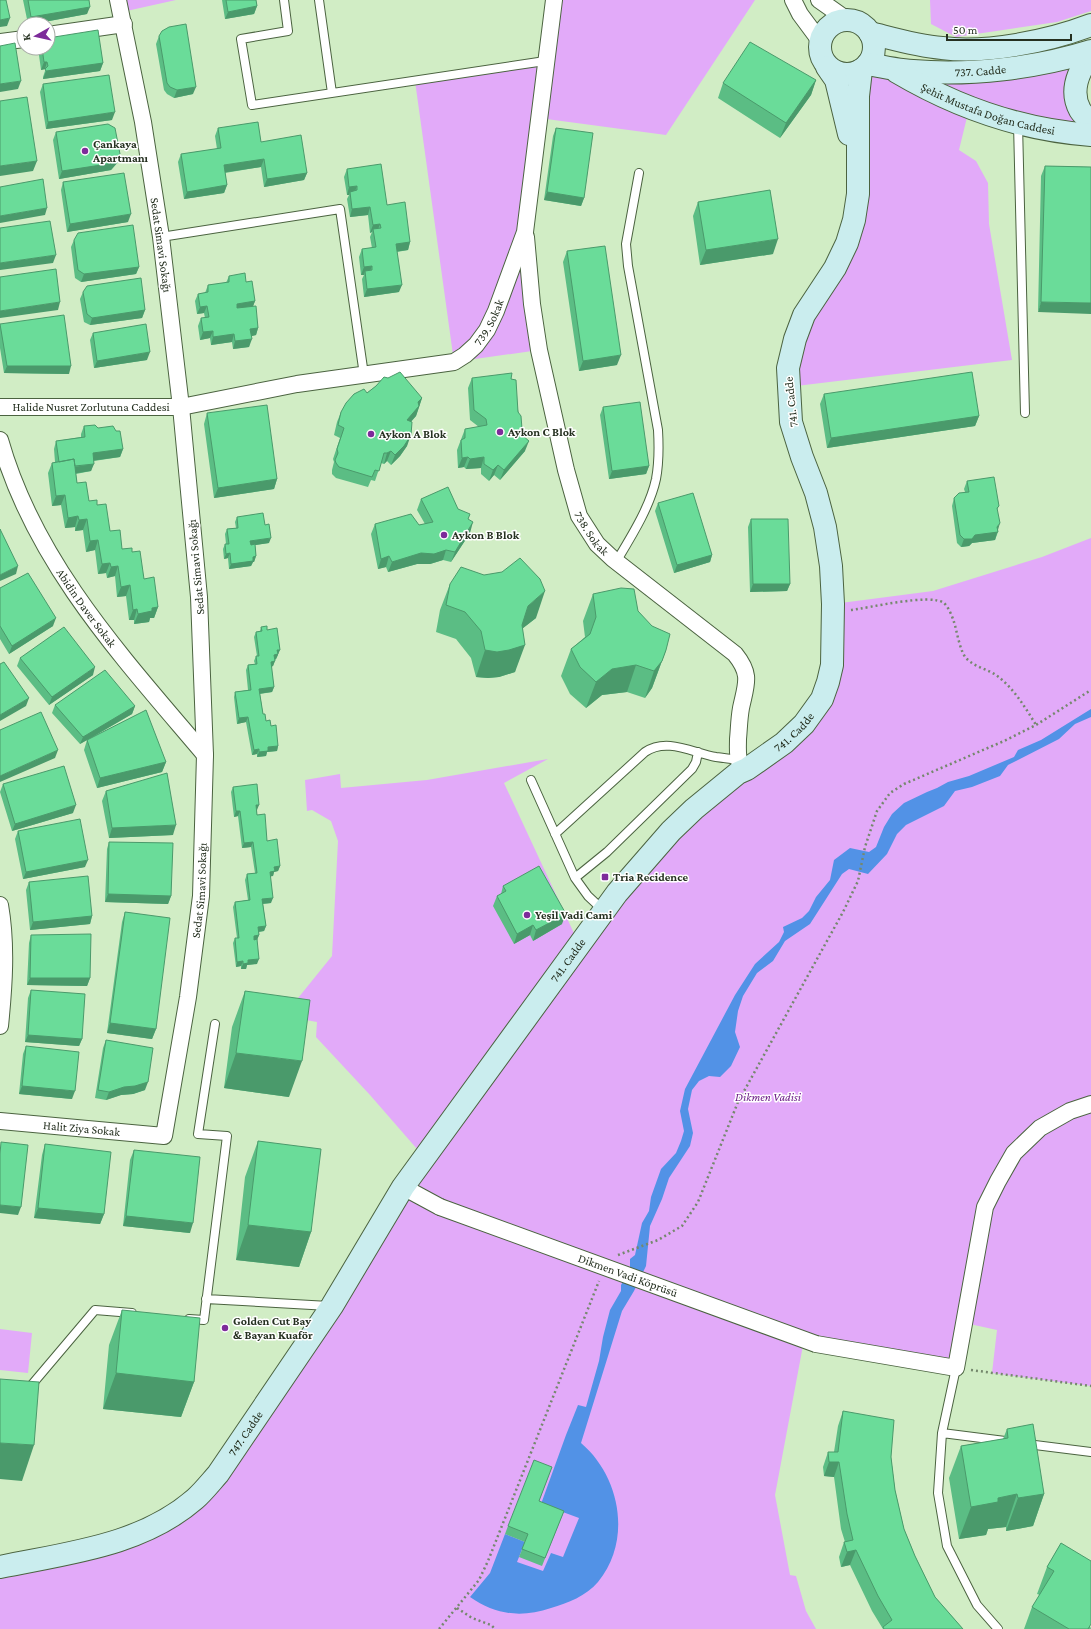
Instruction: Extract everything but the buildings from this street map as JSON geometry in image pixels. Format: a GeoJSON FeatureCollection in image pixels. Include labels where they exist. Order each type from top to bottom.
{"type":"FeatureCollection","features":[{"type":"Feature","properties":{"kind":"street","name":"Sedat Simavi Sokağı"},"geometry":{"type":"LineString","coordinates":[[118,0],[143,122],[161,236],[181,407],[199,597],[206,755],[201,896],[188,997],[164,1136]]}},
{"type":"Feature","properties":{"kind":"street","name":"739. Sokak"},"geometry":{"type":"LineString","coordinates":[[181,407],[297,384],[454,362],[476,346],[487,330],[496,310],[525,232],[545,61],[554,0]]}},
{"type":"Feature","properties":{"kind":"street"},"geometry":{"type":"LineString","coordinates":[[793,0],[800,14],[820,41]]}},
{"type":"Feature","properties":{"kind":"street"},"geometry":{"type":"LineString","coordinates":[[819,0],[846,19]]}},
{"type":"Feature","properties":{"kind":"street"},"geometry":{"type":"LineString","coordinates":[[827,67],[819,50],[823,32],[837,21],[846,19]]}},
{"type":"Feature","properties":{"kind":"street","name":"737. Cadde"},"geometry":{"type":"LineString","coordinates":[[846,19],[855,20],[863,24],[870,33],[916,45],[943,49],[969,49],[1020,44],[1050,38],[1091,25]]}},
{"type":"Feature","properties":{"kind":"street"},"geometry":{"type":"LineString","coordinates":[[56,34],[124,24]]}},
{"type":"Feature","properties":{"kind":"street"},"geometry":{"type":"LineString","coordinates":[[865,67],[873,56],[874,48],[870,33]]}},
{"type":"Feature","properties":{"kind":"street"},"geometry":{"type":"LineString","coordinates":[[0,42],[16,40]]}},
{"type":"Feature","properties":{"kind":"street"},"geometry":{"type":"LineString","coordinates":[[1091,53],[1076,78],[1075,95],[1080,110],[1091,122]]}},
{"type":"Feature","properties":{"kind":"street","name":"737. Cadde"},"geometry":{"type":"LineString","coordinates":[[827,67],[835,72],[845,74],[853,74],[865,67],[914,71],[969,72],[1049,62],[1091,53]]}},
{"type":"Feature","properties":{"kind":"street","name":"741. Cadde"},"geometry":{"type":"LineString","coordinates":[[827,67],[836,80],[857,162]]}},
{"type":"Feature","properties":{"kind":"street","name":"741. Cadde"},"geometry":{"type":"LineString","coordinates":[[402,1187],[617,893],[671,831],[717,789],[738,773],[742,764],[784,743],[804,724],[822,699],[832,665],[833,613],[831,566],[825,527],[816,493],[802,457],[791,422],[788,368],[795,339],[804,315],[835,268],[847,244],[854,220],[858,194],[858,96],[865,67]]}},
{"type":"Feature","properties":{"kind":"street","name":"Şehit Mustafa Doğan Caddesi"},"geometry":{"type":"LineString","coordinates":[[890,68],[945,98],[977,112],[1018,123],[1073,134],[1091,135]]}},
{"type":"Feature","properties":{"kind":"street","name":"738. Sokak"},"geometry":{"type":"LineString","coordinates":[[525,232],[532,304],[539,350],[572,494],[579,516],[597,544],[616,562],[735,654],[740,660],[745,668],[747,681],[741,711],[742,764]]}},
{"type":"Feature","properties":{"kind":"street","name":"Halide Nusret Zorlutuna Caddesi"},"geometry":{"type":"LineString","coordinates":[[0,407],[181,407]]}},
{"type":"Feature","properties":{"kind":"street","name":"Abidin Daver Sokak"},"geometry":{"type":"LineString","coordinates":[[0,440],[8,470],[22,503],[46,549],[62,575],[103,631],[206,755]]}},
{"type":"Feature","properties":{"kind":"street"},"geometry":{"type":"LineString","coordinates":[[0,1026],[4,960],[4,935],[1,911]]}},
{"type":"Feature","properties":{"kind":"street"},"geometry":{"type":"LineString","coordinates":[[956,1368],[985,1207],[998,1181],[1014,1153],[1040,1128],[1070,1111],[1091,1104]]}},
{"type":"Feature","properties":{"kind":"street","name":"Halit Ziya Sokak"},"geometry":{"type":"LineString","coordinates":[[0,1121],[164,1136]]}},
{"type":"Feature","properties":{"kind":"street","name":"Dikmen Vadi Köprüsü"},"geometry":{"type":"LineString","coordinates":[[402,1187],[440,1207],[816,1344],[956,1368]]}},
{"type":"Feature","properties":{"kind":"street","name":"747. Cadde"},"geometry":{"type":"LineString","coordinates":[[0,1567],[106,1545],[137,1535],[166,1520],[195,1499],[218,1474],[332,1306],[402,1187]]}},
{"type":"Feature","properties":{"kind":"lane"},"geometry":{"type":"LineString","coordinates":[[284,0],[288,30],[241,39],[252,105],[545,61]]}},
{"type":"Feature","properties":{"kind":"lane"},"geometry":{"type":"LineString","coordinates":[[319,0],[332,93]]}},
{"type":"Feature","properties":{"kind":"lane"},"geometry":{"type":"LineString","coordinates":[[1018,123],[1025,414]]}},
{"type":"Feature","properties":{"kind":"lane"},"geometry":{"type":"LineString","coordinates":[[616,562],[641,520],[656,480],[659,454],[658,430],[628,266],[626,244],[639,172]]}},
{"type":"Feature","properties":{"kind":"lane"},"geometry":{"type":"LineString","coordinates":[[161,236],[340,209],[364,375]]}},
{"type":"Feature","properties":{"kind":"lane"},"geometry":{"type":"LineString","coordinates":[[556,834],[652,747],[668,746],[698,752],[742,764]]}},
{"type":"Feature","properties":{"kind":"lane"},"geometry":{"type":"LineString","coordinates":[[575,878],[607,852],[692,769],[696,762],[698,752]]}},
{"type":"Feature","properties":{"kind":"lane"},"geometry":{"type":"LineString","coordinates":[[532,780],[575,878],[588,896],[604,912]]}},
{"type":"Feature","properties":{"kind":"lane"},"geometry":{"type":"LineString","coordinates":[[180,1318],[204,1320],[227,1136],[198,1134],[215,1024]]}},
{"type":"Feature","properties":{"kind":"lane"},"geometry":{"type":"LineString","coordinates":[[206,1299],[332,1306]]}},
{"type":"Feature","properties":{"kind":"lane"},"geometry":{"type":"LineString","coordinates":[[22,1388],[30,1388],[95,1310],[142,1314]]}},
{"type":"Feature","properties":{"kind":"lane"},"geometry":{"type":"LineString","coordinates":[[956,1368],[942,1433],[938,1493],[947,1546],[977,1605],[998,1629]]}},
{"type":"Feature","properties":{"kind":"lane"},"geometry":{"type":"LineString","coordinates":[[942,1433],[1091,1452]]}},
{"type":"Feature","properties":{"kind":"path"},"geometry":{"type":"LineString","coordinates":[[833,613],[919,599],[935,600],[944,604],[951,614],[960,647],[966,658],[978,666],[995,674],[1007,684],[1036,725]]}},
{"type":"Feature","properties":{"kind":"path"},"geometry":{"type":"LineString","coordinates":[[615,1258],[621,1253],[658,1240],[682,1226],[698,1202],[738,1102],[843,912],[858,881],[865,847],[878,811],[890,793],[904,784],[1004,741],[1036,725],[1091,690]]}},
{"type":"Feature","properties":{"kind":"path"},"geometry":{"type":"LineString","coordinates":[[439,1629],[479,1580],[488,1561],[602,1276]]}},
{"type":"Feature","properties":{"kind":"path"},"geometry":{"type":"LineString","coordinates":[[956,1368],[1091,1386]]}},
{"type":"Feature","properties":{"kind":"path"},"geometry":{"type":"LineString","coordinates":[[457,1608],[472,1618],[490,1625],[495,1629]]}},
{"type":"Feature","properties":{"kind":"green space"},"geometry":{"type":"Polygon","coordinates":[[[118,0],[176,0],[122,12],[118,0]]]}},
{"type":"Feature","properties":{"kind":"green space"},"geometry":{"type":"Polygon","coordinates":[[[554,0],[755,0],[666,135],[539,118],[525,232],[539,350],[454,362],[415,81],[545,61],[554,0]]]}},
{"type":"Feature","properties":{"kind":"green space"},"geometry":{"type":"Polygon","coordinates":[[[930,0],[1091,0],[1091,11],[1057,22],[956,37],[931,24],[930,0]]]}},
{"type":"Feature","properties":{"kind":"green space"},"geometry":{"type":"Polygon","coordinates":[[[1082,66],[1091,135],[969,109],[959,150],[976,161],[988,183],[989,224],[1012,360],[788,387],[788,368],[847,243],[861,70],[1082,66]]]}},
{"type":"Feature","properties":{"kind":"green space","name":"Dikmen Vadisi"},"geometry":{"type":"Polygon","coordinates":[[[1091,538],[1091,1386],[992,1373],[997,1330],[965,1323],[956,1368],[804,1340],[775,1495],[790,1575],[796,1576],[806,1611],[816,1629],[0,1629],[0,1567],[106,1545],[195,1499],[424,1157],[370,1095],[316,1037],[317,1022],[306,1020],[290,1008],[332,956],[338,841],[331,821],[312,810],[307,811],[305,780],[340,774],[341,788],[427,780],[548,759],[504,783],[579,944],[617,893],[814,712],[833,604],[933,591],[1042,557],[1091,538]]]}},
{"type":"Feature","properties":{"kind":"green space"},"geometry":{"type":"Polygon","coordinates":[[[0,1329],[32,1333],[28,1373],[0,1370],[0,1329]]]}},
{"type":"Feature","properties":{"kind":"water"},"geometry":{"type":"Polygon","coordinates":[[[1091,709],[1091,717],[1075,724],[1059,739],[1008,765],[1000,776],[972,787],[955,791],[944,806],[906,825],[897,834],[887,854],[868,874],[849,869],[842,874],[810,924],[785,941],[773,961],[757,973],[743,996],[738,1011],[735,1032],[740,1047],[731,1066],[720,1077],[709,1076],[699,1081],[692,1090],[688,1109],[693,1133],[690,1146],[669,1178],[662,1199],[650,1226],[646,1266],[622,1311],[581,1443],[595,1457],[605,1473],[613,1491],[617,1510],[618,1529],[615,1548],[609,1566],[598,1582],[582,1595],[564,1604],[540,1611],[519,1614],[499,1611],[489,1608],[470,1597],[490,1573],[505,1534],[525,1542],[517,1562],[543,1571],[551,1553],[563,1557],[579,1518],[541,1504],[578,1405],[586,1407],[599,1361],[610,1310],[621,1291],[621,1285],[630,1270],[630,1259],[635,1255],[642,1223],[649,1211],[651,1197],[661,1169],[676,1153],[681,1141],[684,1131],[680,1111],[685,1089],[735,995],[755,964],[779,942],[784,932],[783,927],[802,918],[809,911],[816,897],[830,880],[834,860],[850,848],[869,852],[876,847],[884,827],[892,814],[904,803],[948,782],[969,776],[1014,757],[1018,750],[1041,740],[1091,709]]]}},
{"type":"Feature","properties":{"kind":"place","name":"Çankaya Apartmanı"},"geometry":{"type":"Point","coordinates":[85,151]}},
{"type":"Feature","properties":{"kind":"place","name":"Aykon C Blok"},"geometry":{"type":"Point","coordinates":[500,432]}},
{"type":"Feature","properties":{"kind":"place","name":"Aykon A Blok"},"geometry":{"type":"Point","coordinates":[371,434]}},
{"type":"Feature","properties":{"kind":"place","name":"Aykon B Blok"},"geometry":{"type":"Point","coordinates":[444,535]}},
{"type":"Feature","properties":{"kind":"place","name":"Tria Recidence"},"geometry":{"type":"Point","coordinates":[605,877]}},
{"type":"Feature","properties":{"kind":"place","name":"Yeşil Vadi Cami"},"geometry":{"type":"Point","coordinates":[527,915]}},
{"type":"Feature","properties":{"kind":"place","name":"Golden Cut Bay & Bayan Kuaför"},"geometry":{"type":"Point","coordinates":[225,1328]}}]}
